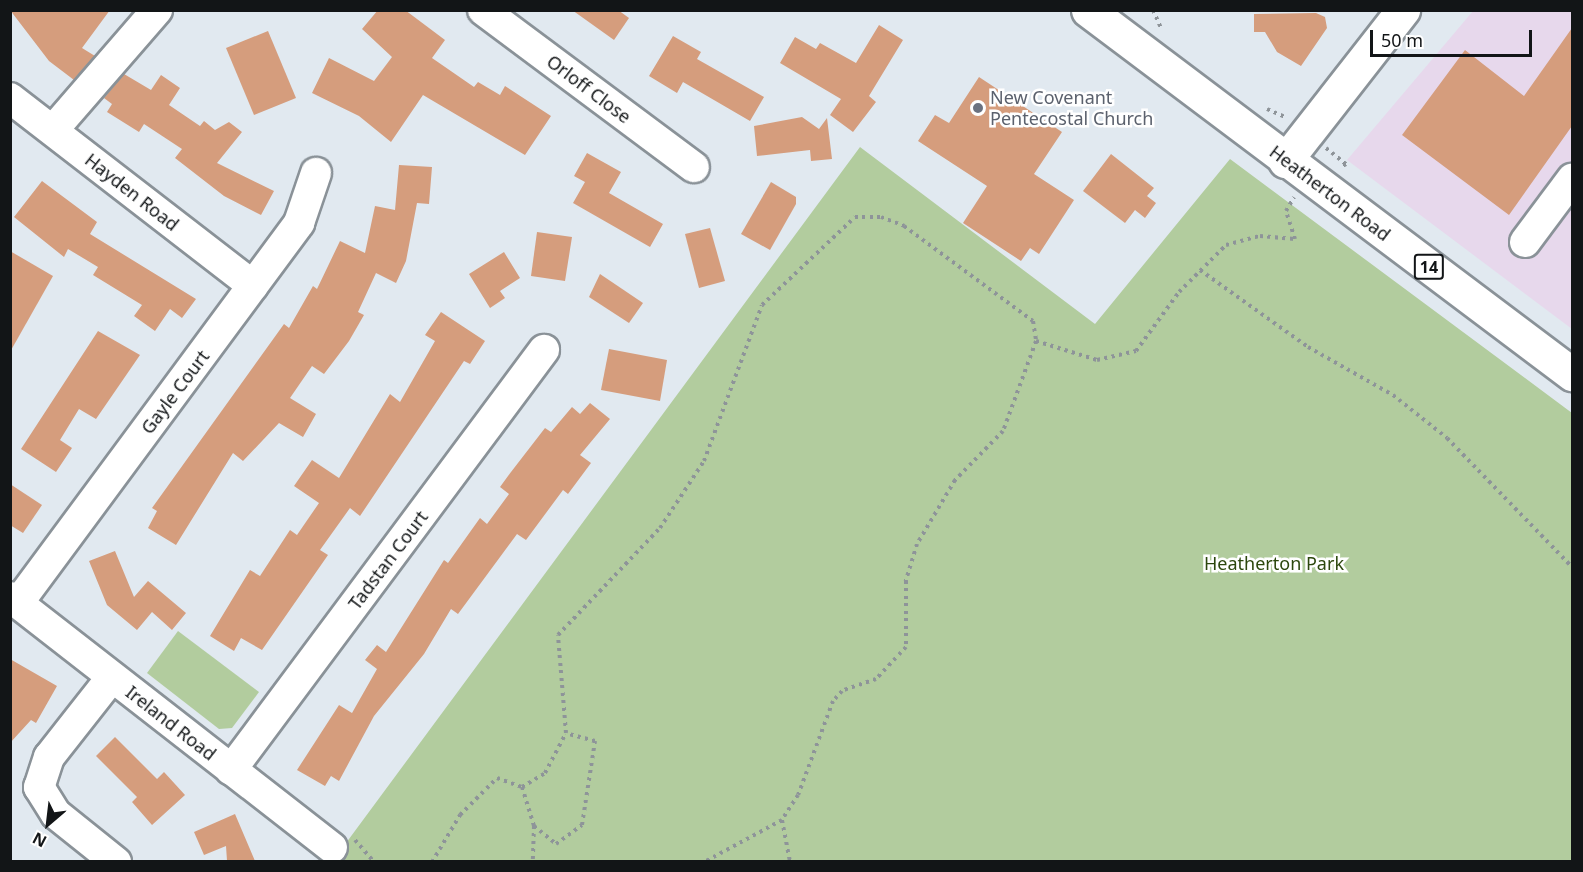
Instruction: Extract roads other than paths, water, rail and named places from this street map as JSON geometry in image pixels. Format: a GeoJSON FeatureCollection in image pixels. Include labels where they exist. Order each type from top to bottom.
{"type":"FeatureCollection","features":[{"type":"Feature","properties":{"kind":"main road","name":"Heatherton Road"},"geometry":{"type":"LineString","coordinates":[[1088,10],[1315,183],[1572,374]]}},
{"type":"Feature","properties":{"kind":"main road"},"geometry":{"type":"LineString","coordinates":[[1286,161],[1403,10]]}},
{"type":"Feature","properties":{"kind":"street"},"geometry":{"type":"LineString","coordinates":[[53,130],[157,10]]}},
{"type":"Feature","properties":{"kind":"street","name":"Orloff Close"},"geometry":{"type":"LineString","coordinates":[[483,10],[694,167]]}},
{"type":"Feature","properties":{"kind":"street","name":"Hayden Road"},"geometry":{"type":"LineString","coordinates":[[10,98],[253,286]]}},
{"type":"Feature","properties":{"kind":"street","name":"Gayle Court"},"geometry":{"type":"LineString","coordinates":[[14,600],[299,223],[316,173]]}},
{"type":"Feature","properties":{"kind":"street"},"geometry":{"type":"LineString","coordinates":[[1525,242],[1572,179]]}},
{"type":"Feature","properties":{"kind":"street","name":"Tadstan Court"},"geometry":{"type":"LineString","coordinates":[[231,770],[544,350]]}},
{"type":"Feature","properties":{"kind":"street","name":"Ireland Road"},"geometry":{"type":"LineString","coordinates":[[14,600],[231,770],[342,843]]}},
{"type":"Feature","properties":{"kind":"street"},"geometry":{"type":"LineString","coordinates":[[112,677],[49,757],[39,787],[56,814],[116,861]]}},
{"type":"Feature","properties":{"kind":"place","name":"New Covenant Pentecostal Church"},"geometry":{"type":"Point","coordinates":[978,108]}},
{"type":"Feature","properties":{"kind":"park label","name":"Heatherton Park"},"geometry":{"type":"Point","coordinates":[1274,563]}}]}
